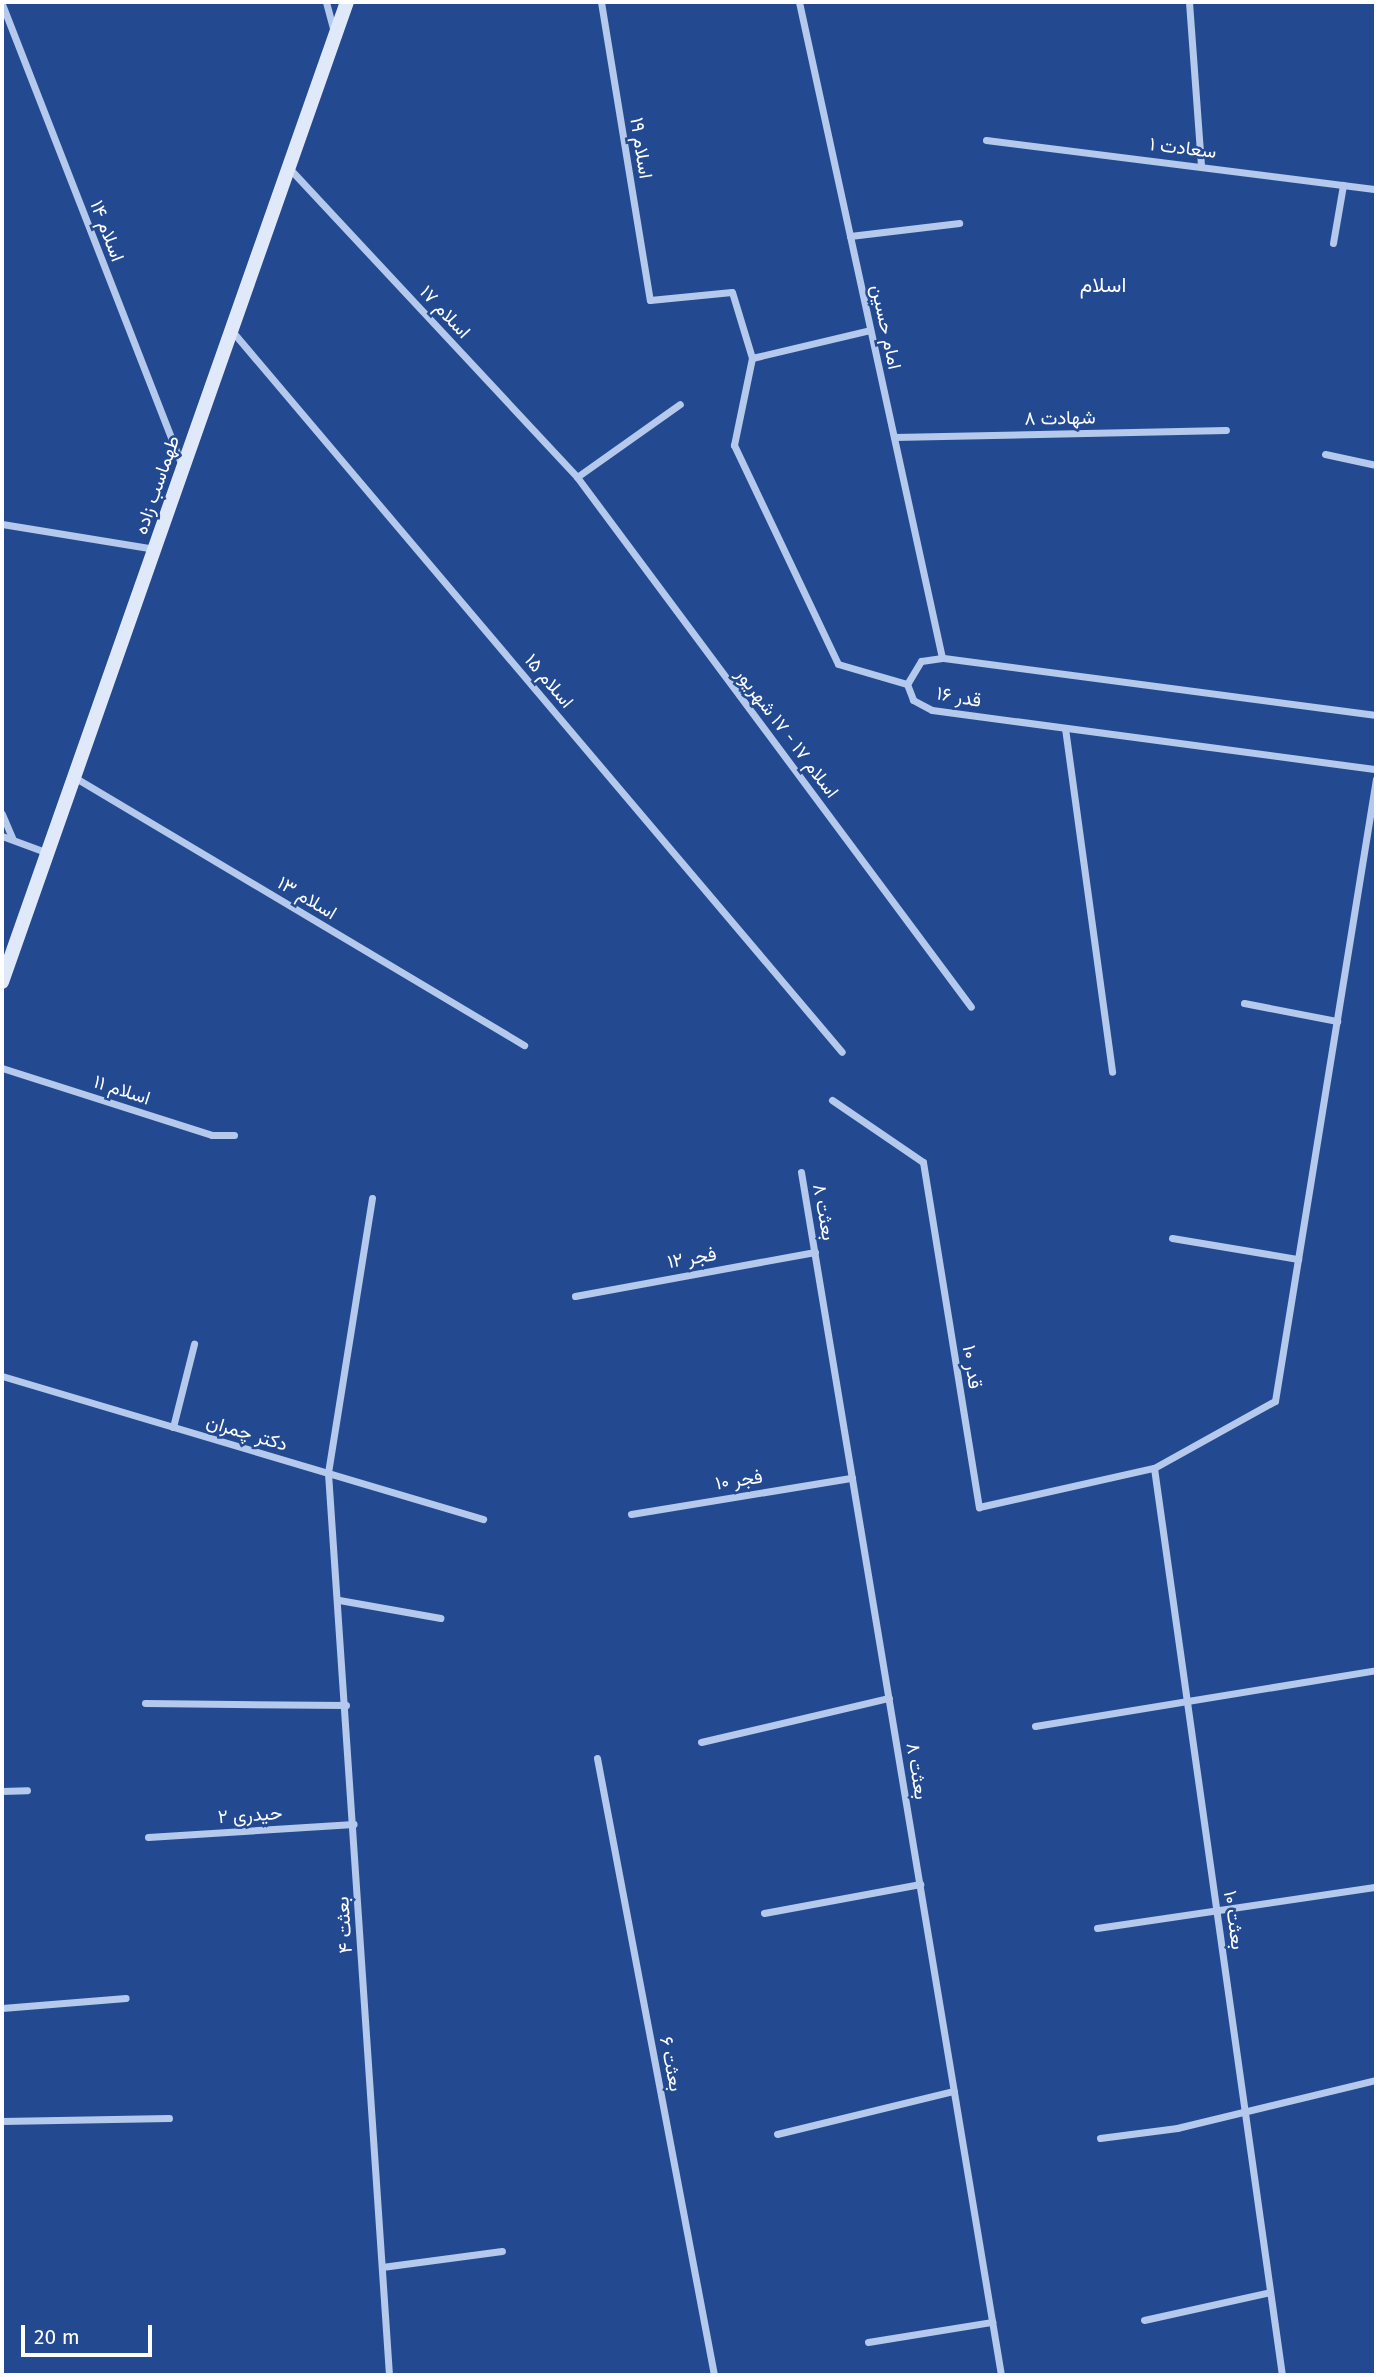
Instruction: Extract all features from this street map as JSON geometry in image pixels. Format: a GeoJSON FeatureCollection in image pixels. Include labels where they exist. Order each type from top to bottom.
{"type":"FeatureCollection","features":[{"type":"Feature","properties":{"kind":"main road","name":"طهماسب زاده"},"geometry":{"type":"LineString","coordinates":[[2,982],[347,2]]}},
{"type":"Feature","properties":{"kind":"street"},"geometry":{"type":"LineString","coordinates":[[326,2],[333,21],[332,44]]}},
{"type":"Feature","properties":{"kind":"street","name":"اسلام ۱۹"},"geometry":{"type":"LineString","coordinates":[[601,2],[650,300],[732,292],[752,358]]}},
{"type":"Feature","properties":{"kind":"street","name":"امام حسین"},"geometry":{"type":"LineString","coordinates":[[799,2],[942,658]]}},
{"type":"Feature","properties":{"kind":"street"},"geometry":{"type":"LineString","coordinates":[[1189,2],[1201,166]]}},
{"type":"Feature","properties":{"kind":"street","name":"اسلام ۱۴"},"geometry":{"type":"LineString","coordinates":[[2,4],[183,469]]}},
{"type":"Feature","properties":{"kind":"street","name":"سعادت ۱"},"geometry":{"type":"LineString","coordinates":[[986,140],[1376,189]]}},
{"type":"Feature","properties":{"kind":"street","name":"اسلام ۱۷"},"geometry":{"type":"LineString","coordinates":[[289,168],[577,477]]}},
{"type":"Feature","properties":{"kind":"street"},"geometry":{"type":"LineString","coordinates":[[1333,243],[1343,185]]}},
{"type":"Feature","properties":{"kind":"street"},"geometry":{"type":"LineString","coordinates":[[850,236],[959,223]]}},
{"type":"Feature","properties":{"kind":"street","name":"اسلام ۱۵"},"geometry":{"type":"LineString","coordinates":[[232,330],[842,1052]]}},
{"type":"Feature","properties":{"kind":"street"},"geometry":{"type":"LineString","coordinates":[[870,330],[752,358],[734,445],[838,664],[907,684]]}},
{"type":"Feature","properties":{"kind":"street"},"geometry":{"type":"LineString","coordinates":[[577,477],[680,404]]}},
{"type":"Feature","properties":{"kind":"street","name":"شهادت ۸"},"geometry":{"type":"LineString","coordinates":[[894,437],[1226,430]]}},
{"type":"Feature","properties":{"kind":"street"},"geometry":{"type":"LineString","coordinates":[[1325,454],[1376,465]]}},
{"type":"Feature","properties":{"kind":"street","name":"اسلام ۱۷ - ۱۷ شهریور"},"geometry":{"type":"LineString","coordinates":[[577,477],[971,1007]]}},
{"type":"Feature","properties":{"kind":"street"},"geometry":{"type":"LineString","coordinates":[[2,524],[155,549]]}},
{"type":"Feature","properties":{"kind":"street","name":"قدر ۱۶"},"geometry":{"type":"LineString","coordinates":[[1376,715],[942,658],[921,661],[907,684],[913,700],[932,710],[1376,769]]}},
{"type":"Feature","properties":{"kind":"street"},"geometry":{"type":"LineString","coordinates":[[1065,728],[1112,1072]]}},
{"type":"Feature","properties":{"kind":"street","name":"اسلام ۱۳"},"geometry":{"type":"LineString","coordinates":[[74,777],[524,1045]]}},
{"type":"Feature","properties":{"kind":"street"},"geometry":{"type":"LineString","coordinates":[[1154,1468],[1275,1401],[1376,779]]}},
{"type":"Feature","properties":{"kind":"street"},"geometry":{"type":"LineString","coordinates":[[2,814],[12,838]]}},
{"type":"Feature","properties":{"kind":"street"},"geometry":{"type":"LineString","coordinates":[[2,836],[47,853]]}},
{"type":"Feature","properties":{"kind":"street"},"geometry":{"type":"LineString","coordinates":[[1244,1003],[1337,1021]]}},
{"type":"Feature","properties":{"kind":"street","name":"اسلام ۱۱"},"geometry":{"type":"LineString","coordinates":[[2,1068],[212,1135],[234,1135]]}},
{"type":"Feature","properties":{"kind":"street","name":"قدر ۱۰"},"geometry":{"type":"LineString","coordinates":[[832,1100],[923,1161],[979,1507],[1154,1468]]}},
{"type":"Feature","properties":{"kind":"street","name":"بعثت ۸"},"geometry":{"type":"LineString","coordinates":[[801,1172],[1001,2375]]}},
{"type":"Feature","properties":{"kind":"street","name":"بعثت ۴"},"geometry":{"type":"LineString","coordinates":[[372,1198],[328,1473],[339,1600],[389,2375]]}},
{"type":"Feature","properties":{"kind":"street"},"geometry":{"type":"LineString","coordinates":[[1172,1238],[1298,1259]]}},
{"type":"Feature","properties":{"kind":"street","name":"فجر ۱۲"},"geometry":{"type":"LineString","coordinates":[[575,1296],[815,1252]]}},
{"type":"Feature","properties":{"kind":"street"},"geometry":{"type":"LineString","coordinates":[[173,1427],[194,1343]]}},
{"type":"Feature","properties":{"kind":"street","name":"دکتر چمران"},"geometry":{"type":"LineString","coordinates":[[2,1376],[483,1519]]}},
{"type":"Feature","properties":{"kind":"street","name":"بعثت ۱۰"},"geometry":{"type":"LineString","coordinates":[[1154,1468],[1282,2375]]}},
{"type":"Feature","properties":{"kind":"street","name":"فجر ۱۰"},"geometry":{"type":"LineString","coordinates":[[631,1514],[852,1478]]}},
{"type":"Feature","properties":{"kind":"street"},"geometry":{"type":"LineString","coordinates":[[339,1600],[440,1618]]}},
{"type":"Feature","properties":{"kind":"street"},"geometry":{"type":"LineString","coordinates":[[1035,1727],[1376,1670]]}},
{"type":"Feature","properties":{"kind":"street"},"geometry":{"type":"LineString","coordinates":[[701,1742],[888,1698]]}},
{"type":"Feature","properties":{"kind":"street"},"geometry":{"type":"LineString","coordinates":[[145,1703],[346,1705]]}},
{"type":"Feature","properties":{"kind":"street","name":"بعثت ۶"},"geometry":{"type":"LineString","coordinates":[[597,1758],[714,2375]]}},
{"type":"Feature","properties":{"kind":"street"},"geometry":{"type":"LineString","coordinates":[[2,1791],[27,1790]]}},
{"type":"Feature","properties":{"kind":"street","name":"حیدری ۲"},"geometry":{"type":"LineString","coordinates":[[148,1838],[354,1824]]}},
{"type":"Feature","properties":{"kind":"street"},"geometry":{"type":"LineString","coordinates":[[764,1913],[920,1884]]}},
{"type":"Feature","properties":{"kind":"street"},"geometry":{"type":"LineString","coordinates":[[1097,1928],[1376,1887]]}},
{"type":"Feature","properties":{"kind":"street"},"geometry":{"type":"LineString","coordinates":[[2,2008],[126,1998]]}},
{"type":"Feature","properties":{"kind":"street"},"geometry":{"type":"LineString","coordinates":[[1100,2138],[1177,2128],[1376,2080]]}},
{"type":"Feature","properties":{"kind":"street"},"geometry":{"type":"LineString","coordinates":[[777,2134],[954,2091]]}},
{"type":"Feature","properties":{"kind":"street"},"geometry":{"type":"LineString","coordinates":[[2,2121],[169,2118]]}},
{"type":"Feature","properties":{"kind":"street"},"geometry":{"type":"LineString","coordinates":[[382,2267],[502,2251]]}},
{"type":"Feature","properties":{"kind":"street"},"geometry":{"type":"LineString","coordinates":[[1144,2320],[1270,2292]]}},
{"type":"Feature","properties":{"kind":"street"},"geometry":{"type":"LineString","coordinates":[[868,2342],[992,2322]]}},
{"type":"Feature","properties":{"kind":"district","name":"اسلام"},"geometry":{"type":"Point","coordinates":[1103,285]}}]}
